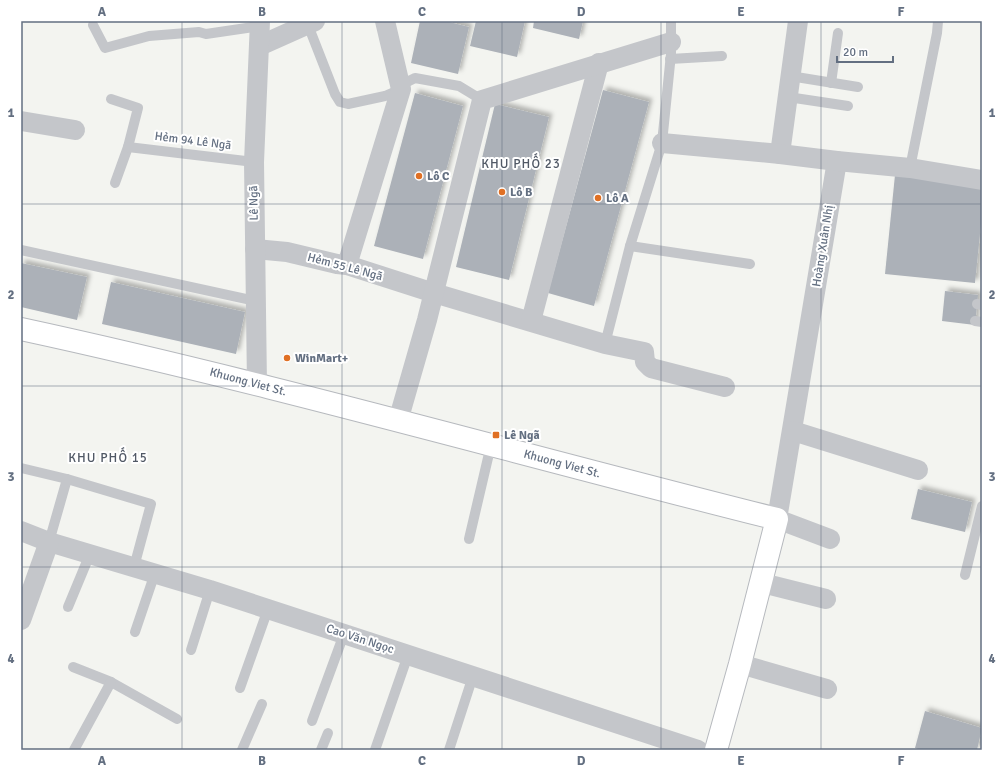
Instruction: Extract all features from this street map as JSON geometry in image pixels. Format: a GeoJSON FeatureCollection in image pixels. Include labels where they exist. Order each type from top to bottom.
{"type":"FeatureCollection","features":[{"type":"Feature","properties":{"kind":"street"},"geometry":{"type":"LineString","coordinates":[[347,266],[401,89],[385,21]]}},
{"type":"Feature","properties":{"kind":"street"},"geometry":{"type":"LineString","coordinates":[[780,154],[798,21]]}},
{"type":"Feature","properties":{"kind":"street"},"geometry":{"type":"LineString","coordinates":[[259,46],[311,23]]}},
{"type":"Feature","properties":{"kind":"street","name":"Lê Ngã"},"geometry":{"type":"LineString","coordinates":[[257,385],[254,162],[260,24]]}},
{"type":"Feature","properties":{"kind":"street"},"geometry":{"type":"LineString","coordinates":[[398,421],[434,293],[482,100],[600,63],[670,50]]}},
{"type":"Feature","properties":{"kind":"street"},"geometry":{"type":"LineString","coordinates":[[531,321],[600,63]]}},
{"type":"Feature","properties":{"kind":"street"},"geometry":{"type":"LineString","coordinates":[[21,121],[75,130]]}},
{"type":"Feature","properties":{"kind":"street"},"geometry":{"type":"LineString","coordinates":[[662,143],[780,154],[837,162],[910,168],[982,180]]}},
{"type":"Feature","properties":{"kind":"street","name":"Hoàng Xuân Nhị"},"geometry":{"type":"LineString","coordinates":[[777,519],[837,162]]}},
{"type":"Feature","properties":{"kind":"street","name":"Hẻm 55 Lê Ngã"},"geometry":{"type":"LineString","coordinates":[[255,249],[287,252],[347,266],[605,344],[644,352],[645,362],[651,368],[726,387]]}},
{"type":"Feature","properties":{"kind":"street","name":"Khuong Viet St."},"geometry":{"type":"LineString","coordinates":[[21,329],[114,349],[777,519]]}},
{"type":"Feature","properties":{"kind":"street"},"geometry":{"type":"LineString","coordinates":[[792,431],[918,470]]}},
{"type":"Feature","properties":{"kind":"street"},"geometry":{"type":"LineString","coordinates":[[716,750],[762,583],[777,519],[830,539]]}},
{"type":"Feature","properties":{"kind":"street","name":"Cao Văn Ngọc"},"geometry":{"type":"LineString","coordinates":[[21,531],[49,542],[210,590],[698,750]]}},
{"type":"Feature","properties":{"kind":"street"},"geometry":{"type":"LineString","coordinates":[[21,620],[49,542]]}},
{"type":"Feature","properties":{"kind":"street"},"geometry":{"type":"LineString","coordinates":[[762,583],[826,599]]}},
{"type":"Feature","properties":{"kind":"street"},"geometry":{"type":"LineString","coordinates":[[740,664],[827,688]]}},
{"type":"Feature","properties":{"kind":"lane"},"geometry":{"type":"LineString","coordinates":[[605,344],[630,246],[662,143],[671,21]]}},
{"type":"Feature","properties":{"kind":"lane"},"geometry":{"type":"LineString","coordinates":[[910,168],[937,34],[938,21]]}},
{"type":"Feature","properties":{"kind":"lane"},"geometry":{"type":"LineString","coordinates":[[311,23],[335,94],[340,102],[348,104],[385,96],[401,89],[407,82],[415,78],[459,86],[482,100]]}},
{"type":"Feature","properties":{"kind":"lane"},"geometry":{"type":"LineString","coordinates":[[93,25],[105,48],[148,36],[199,32],[206,34],[260,24]]}},
{"type":"Feature","properties":{"kind":"lane"},"geometry":{"type":"LineString","coordinates":[[831,83],[838,33]]}},
{"type":"Feature","properties":{"kind":"lane"},"geometry":{"type":"LineString","coordinates":[[670,50],[722,56]]}},
{"type":"Feature","properties":{"kind":"lane"},"geometry":{"type":"LineString","coordinates":[[790,76],[858,87]]}},
{"type":"Feature","properties":{"kind":"lane"},"geometry":{"type":"LineString","coordinates":[[788,97],[848,106]]}},
{"type":"Feature","properties":{"kind":"lane"},"geometry":{"type":"LineString","coordinates":[[111,100],[138,108],[128,147],[114,183]]}},
{"type":"Feature","properties":{"kind":"lane","name":"Hẻm 94 Lê Ngã"},"geometry":{"type":"LineString","coordinates":[[128,147],[254,162]]}},
{"type":"Feature","properties":{"kind":"lane"},"geometry":{"type":"LineString","coordinates":[[630,246],[750,264]]}},
{"type":"Feature","properties":{"kind":"lane"},"geometry":{"type":"LineString","coordinates":[[21,250],[256,301]]}},
{"type":"Feature","properties":{"kind":"lane"},"geometry":{"type":"LineString","coordinates":[[469,539],[491,445]]}},
{"type":"Feature","properties":{"kind":"lane"},"geometry":{"type":"LineString","coordinates":[[21,468],[67,479],[151,504],[134,567]]}},
{"type":"Feature","properties":{"kind":"lane"},"geometry":{"type":"LineString","coordinates":[[49,542],[67,479]]}},
{"type":"Feature","properties":{"kind":"lane"},"geometry":{"type":"LineString","coordinates":[[965,575],[982,506]]}},
{"type":"Feature","properties":{"kind":"lane"},"geometry":{"type":"LineString","coordinates":[[68,607],[90,554]]}},
{"type":"Feature","properties":{"kind":"lane"},"geometry":{"type":"LineString","coordinates":[[136,632],[155,573]]}},
{"type":"Feature","properties":{"kind":"lane"},"geometry":{"type":"LineString","coordinates":[[191,650],[210,590]]}},
{"type":"Feature","properties":{"kind":"lane"},"geometry":{"type":"LineString","coordinates":[[240,688],[268,609]]}},
{"type":"Feature","properties":{"kind":"lane"},"geometry":{"type":"LineString","coordinates":[[312,721],[344,634]]}},
{"type":"Feature","properties":{"kind":"lane"},"geometry":{"type":"LineString","coordinates":[[375,750],[408,655]]}},
{"type":"Feature","properties":{"kind":"lane"},"geometry":{"type":"LineString","coordinates":[[73,667],[111,682],[177,719]]}},
{"type":"Feature","properties":{"kind":"lane"},"geometry":{"type":"LineString","coordinates":[[449,750],[473,676]]}},
{"type":"Feature","properties":{"kind":"lane"},"geometry":{"type":"LineString","coordinates":[[74,750],[111,682]]}},
{"type":"Feature","properties":{"kind":"lane"},"geometry":{"type":"LineString","coordinates":[[242,750],[262,704]]}},
{"type":"Feature","properties":{"kind":"lane"},"geometry":{"type":"LineString","coordinates":[[321,750],[328,733]]}},
{"type":"Feature","properties":{"kind":"building"},"geometry":{"type":"Polygon","coordinates":[[[420,21],[445,21],[469,27],[458,74],[411,63],[420,21]]]}},
{"type":"Feature","properties":{"kind":"building"},"geometry":{"type":"Polygon","coordinates":[[[476,21],[525,21],[517,57],[470,46],[476,21]]]}},
{"type":"Feature","properties":{"kind":"building"},"geometry":{"type":"Polygon","coordinates":[[[534,21],[583,21],[579,39],[533,28],[534,21]]]}},
{"type":"Feature","properties":{"kind":"building","name":"Lô A"},"geometry":{"type":"Polygon","coordinates":[[[603,90],[649,102],[594,306],[548,293],[603,90]]]}},
{"type":"Feature","properties":{"kind":"building","name":"Lô C"},"geometry":{"type":"Polygon","coordinates":[[[415,93],[463,106],[423,259],[374,246],[415,93]]]}},
{"type":"Feature","properties":{"kind":"building","name":"Lô B"},"geometry":{"type":"Polygon","coordinates":[[[495,104],[549,117],[509,280],[456,267],[495,104]]]}},
{"type":"Feature","properties":{"kind":"building"},"geometry":{"type":"Polygon","coordinates":[[[895,175],[982,184],[982,214],[975,283],[885,274],[895,175]]]}},
{"type":"Feature","properties":{"kind":"building"},"geometry":{"type":"Polygon","coordinates":[[[21,263],[87,277],[77,320],[21,307],[21,263]]]}},
{"type":"Feature","properties":{"kind":"building"},"geometry":{"type":"Polygon","coordinates":[[[111,282],[245,312],[236,354],[102,324],[111,282]]]}},
{"type":"Feature","properties":{"kind":"building"},"geometry":{"type":"Polygon","coordinates":[[[945,291],[978,295],[975,325],[942,321],[945,291]]]}},
{"type":"Feature","properties":{"kind":"building"},"geometry":{"type":"Polygon","coordinates":[[[918,489],[972,502],[965,532],[911,519],[918,489]]]}},
{"type":"Feature","properties":{"kind":"building"},"geometry":{"type":"Polygon","coordinates":[[[925,711],[982,728],[977,750],[921,750],[915,748],[925,711]]]}},
{"type":"Feature","properties":{"kind":"place","name":"Lô C"},"geometry":{"type":"Point","coordinates":[419,176]}},
{"type":"Feature","properties":{"kind":"place","name":"Lô B"},"geometry":{"type":"Point","coordinates":[502,192]}},
{"type":"Feature","properties":{"kind":"place","name":"Lô A"},"geometry":{"type":"Point","coordinates":[598,198]}},
{"type":"Feature","properties":{"kind":"place","name":"WinMart+"},"geometry":{"type":"Point","coordinates":[287,358]}},
{"type":"Feature","properties":{"kind":"place","name":"Lê Ngã"},"geometry":{"type":"Point","coordinates":[496,435]}},
{"type":"Feature","properties":{"kind":"district","name":"KHU PHỐ 23"},"geometry":{"type":"Point","coordinates":[521,164]}},
{"type":"Feature","properties":{"kind":"district","name":"KHU PHỐ 15"},"geometry":{"type":"Point","coordinates":[108,458]}}]}
